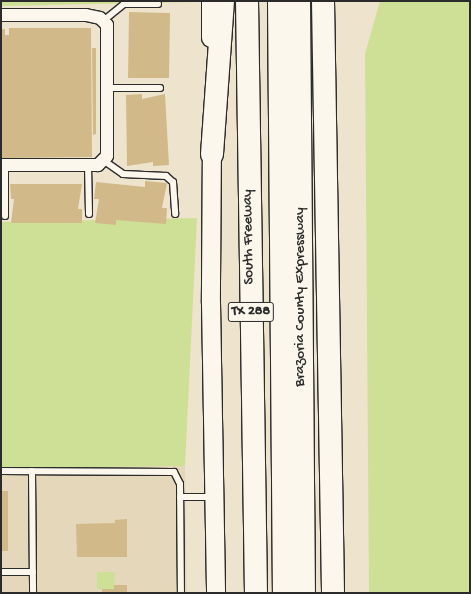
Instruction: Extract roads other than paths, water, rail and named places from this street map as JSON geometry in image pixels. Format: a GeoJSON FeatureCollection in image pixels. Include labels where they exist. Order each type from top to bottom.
{"type":"FeatureCollection","features":[{"type":"Feature","properties":{"kind":"highway"},"geometry":{"type":"LineString","coordinates":[[212,154],[223,1]]}},
{"type":"Feature","properties":{"kind":"highway","name":"South Freeway"},"geometry":{"type":"LineString","coordinates":[[247,1],[256,593]]}},
{"type":"Feature","properties":{"kind":"highway","name":"Brazoria County Expressway"},"geometry":{"type":"LineString","coordinates":[[279,1],[284,593]]}},
{"type":"Feature","properties":{"kind":"highway","name":"Brazoria County Expressway"},"geometry":{"type":"LineString","coordinates":[[299,1],[304,593]]}},
{"type":"Feature","properties":{"kind":"highway"},"geometry":{"type":"LineString","coordinates":[[323,1],[333,593]]}},
{"type":"Feature","properties":{"kind":"highway"},"geometry":{"type":"LineString","coordinates":[[326,201],[334,1]]}},
{"type":"Feature","properties":{"kind":"main road"},"geometry":{"type":"LineString","coordinates":[[211,1],[211,303],[216,593]]}},
{"type":"Feature","properties":{"kind":"street"},"geometry":{"type":"LineString","coordinates":[[1,15],[86,15],[103,21],[107,25],[107,156],[98,165],[3,165]]}},
{"type":"Feature","properties":{"kind":"lane"},"geometry":{"type":"LineString","coordinates":[[103,21],[124,4],[158,4]]}},
{"type":"Feature","properties":{"kind":"lane"},"geometry":{"type":"LineString","coordinates":[[107,88],[160,88]]}},
{"type":"Feature","properties":{"kind":"lane"},"geometry":{"type":"LineString","coordinates":[[103,160],[122,174],[151,173],[166,176],[173,182],[175,214]]}},
{"type":"Feature","properties":{"kind":"lane"},"geometry":{"type":"LineString","coordinates":[[3,165],[5,216]]}},
{"type":"Feature","properties":{"kind":"lane"},"geometry":{"type":"LineString","coordinates":[[88,165],[88,214]]}},
{"type":"Feature","properties":{"kind":"lane"},"geometry":{"type":"LineString","coordinates":[[1,471],[164,470],[174,472],[178,476],[180,497],[181,593]]}},
{"type":"Feature","properties":{"kind":"lane"},"geometry":{"type":"LineString","coordinates":[[32,471],[33,593]]}},
{"type":"Feature","properties":{"kind":"lane"},"geometry":{"type":"LineString","coordinates":[[180,497],[215,497]]}},
{"type":"Feature","properties":{"kind":"lane"},"geometry":{"type":"LineString","coordinates":[[1,572],[33,572]]}}]}
